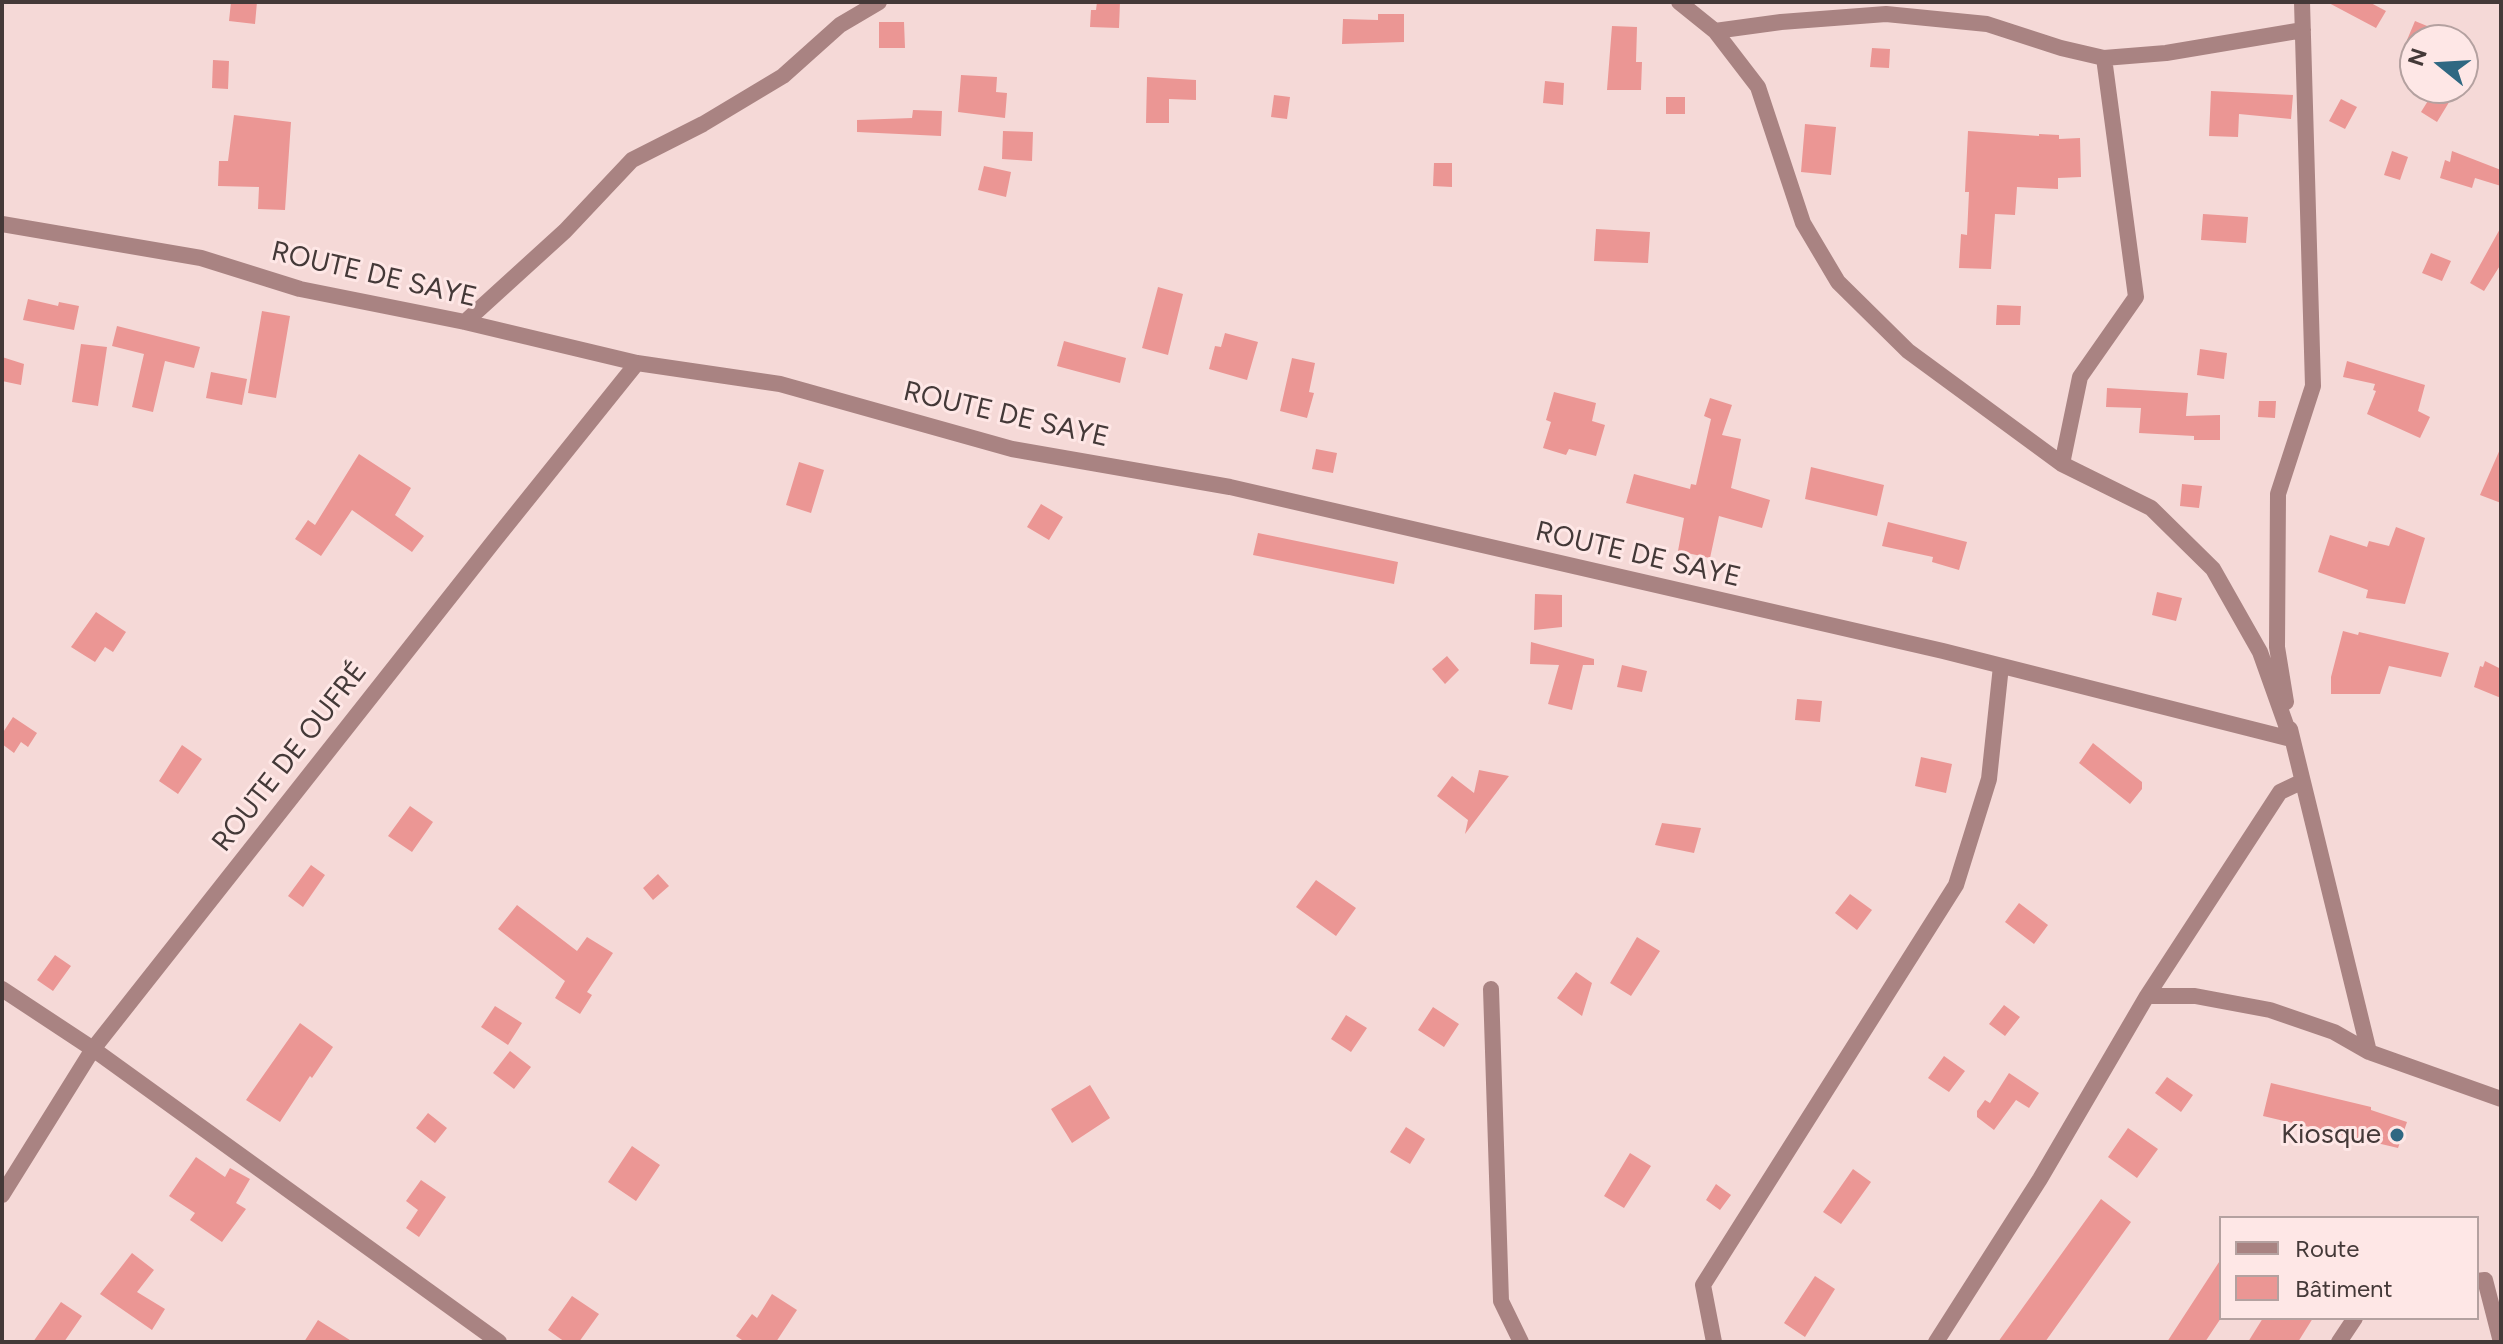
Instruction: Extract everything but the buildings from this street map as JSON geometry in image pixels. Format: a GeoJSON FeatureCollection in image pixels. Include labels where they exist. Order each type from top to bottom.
{"type":"FeatureCollection","features":[{"type":"Feature","properties":{"kind":"street"},"geometry":{"type":"LineString","coordinates":[[465,322],[565,231],[632,160],[703,124],[783,76],[840,25],[879,2]]}},
{"type":"Feature","properties":{"kind":"street"},"geometry":{"type":"LineString","coordinates":[[1679,2],[1715,31],[1758,87],[1803,223],[1838,282],[1908,351],[2062,464],[2151,508],[2213,569],[2260,652],[2291,739]]}},
{"type":"Feature","properties":{"kind":"street"},"geometry":{"type":"LineString","coordinates":[[2302,2],[2313,386],[2278,494],[2277,647],[2291,739],[2369,1052]]}},
{"type":"Feature","properties":{"kind":"street"},"geometry":{"type":"LineString","coordinates":[[1715,31],[1781,22],[1886,14],[1987,24],[2104,58],[2166,53],[2303,30]]}},
{"type":"Feature","properties":{"kind":"street"},"geometry":{"type":"LineString","coordinates":[[2062,464],[2080,377],[2136,297],[2104,58]]}},
{"type":"Feature","properties":{"kind":"street","name":"ROUTE DE SAYE"},"geometry":{"type":"LineString","coordinates":[[2,224],[201,258],[300,289],[465,322],[637,363],[780,384],[1012,449],[1230,487],[2001,666],[2291,739]]}},
{"type":"Feature","properties":{"kind":"street","name":"ROUTE DE OUFRÉ"},"geometry":{"type":"LineString","coordinates":[[2,1195],[93,1049],[637,363]]}},
{"type":"Feature","properties":{"kind":"street"},"geometry":{"type":"LineString","coordinates":[[1714,1342],[1703,1285],[1956,885],[1989,779],[2001,666]]}},
{"type":"Feature","properties":{"kind":"street"},"geometry":{"type":"LineString","coordinates":[[1936,1342],[2040,1179],[2147,996],[2280,792],[2301,782]]}},
{"type":"Feature","properties":{"kind":"street"},"geometry":{"type":"LineString","coordinates":[[2,989],[93,1049],[499,1342]]}},
{"type":"Feature","properties":{"kind":"street"},"geometry":{"type":"LineString","coordinates":[[1491,989],[1501,1301],[1521,1342]]}},
{"type":"Feature","properties":{"kind":"street"},"geometry":{"type":"LineString","coordinates":[[2147,996],[2195,996],[2270,1010],[2334,1032],[2369,1052],[2501,1099]]}},
{"type":"Feature","properties":{"kind":"street"},"geometry":{"type":"LineString","coordinates":[[2479,1281],[2485,1280],[2501,1342]]}},
{"type":"Feature","properties":{"kind":"street"},"geometry":{"type":"LineString","coordinates":[[2339,1342],[2354,1320]]}},
{"type":"Feature","properties":{"kind":"place","name":"Kiosque"},"geometry":{"type":"Point","coordinates":[2397,1135]}}]}
